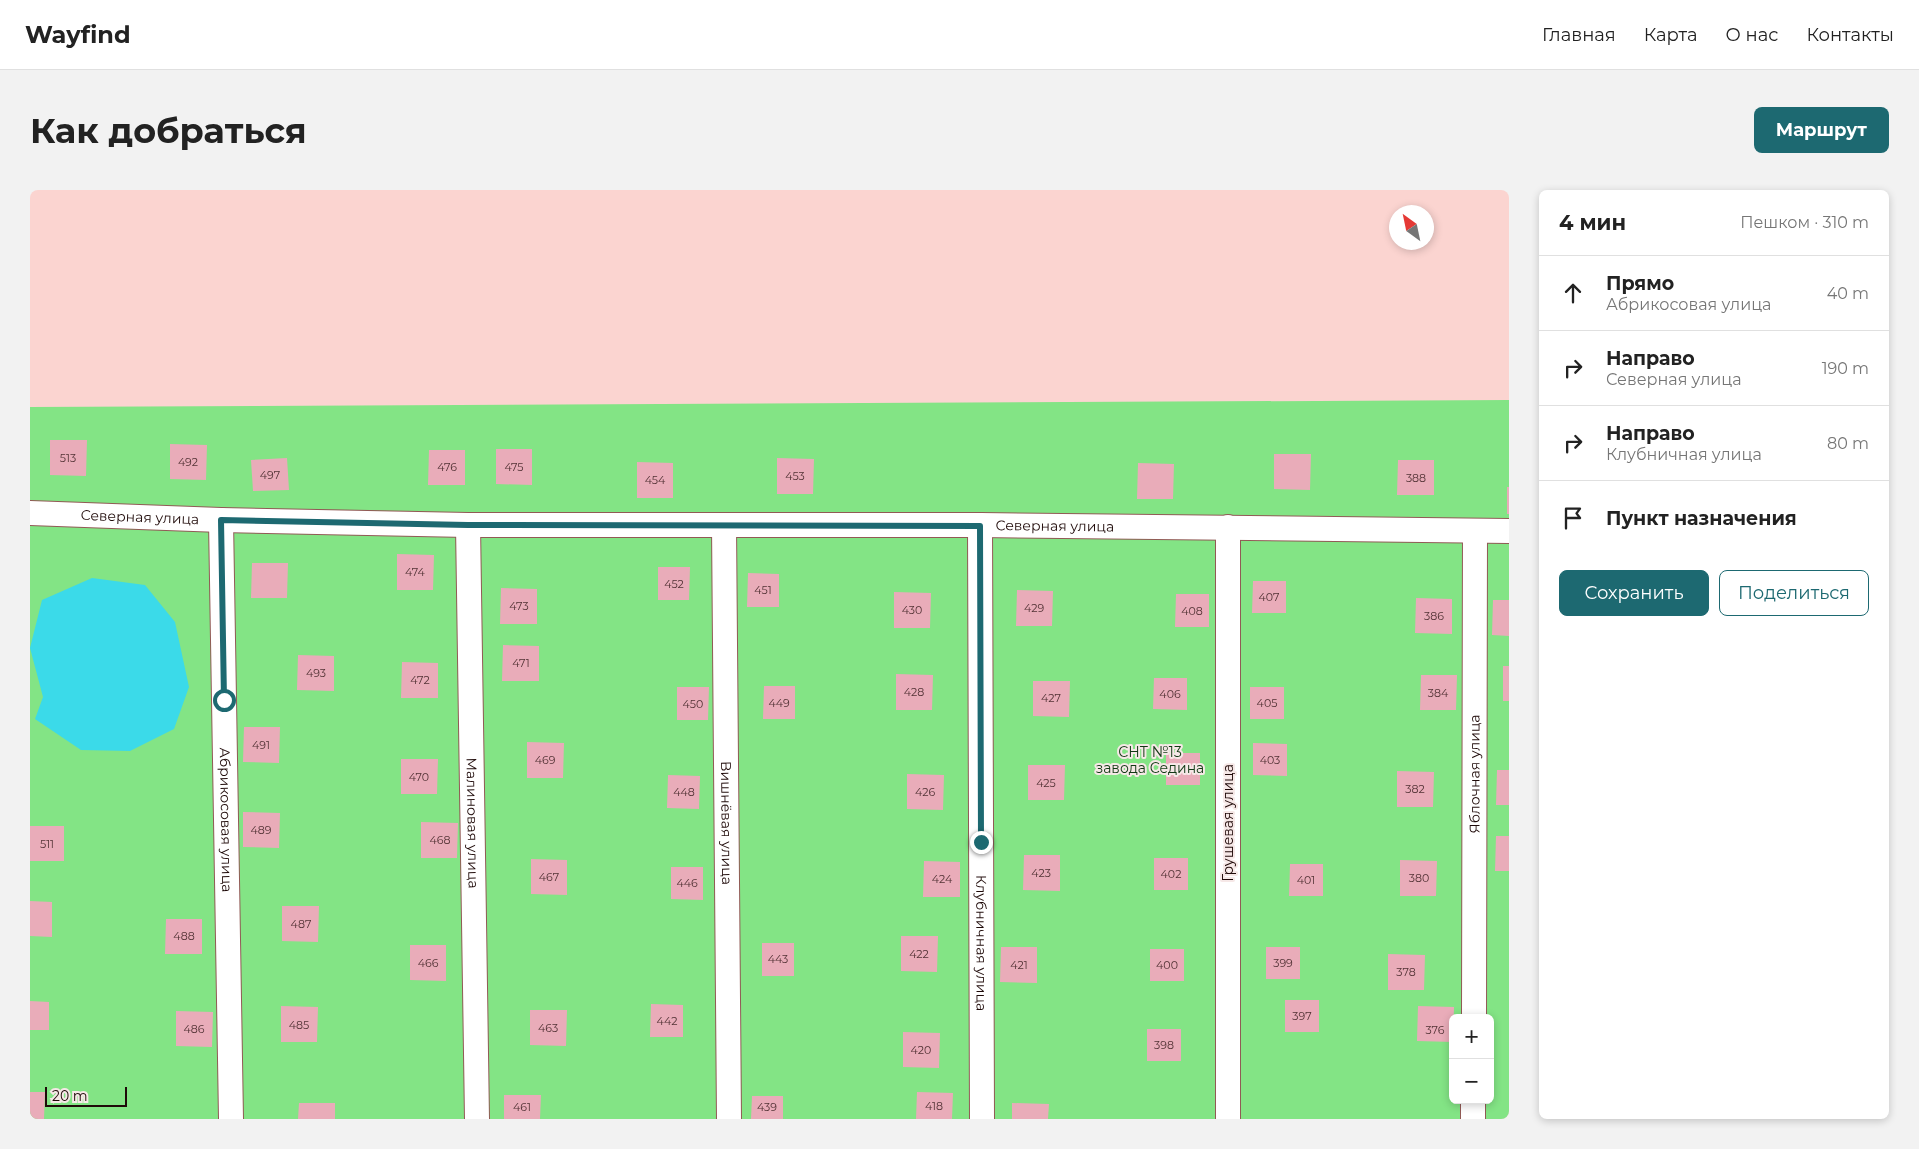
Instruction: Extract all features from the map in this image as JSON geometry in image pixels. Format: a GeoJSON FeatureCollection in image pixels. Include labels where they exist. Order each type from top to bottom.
{"type":"FeatureCollection","features":[{"type":"Feature","properties":{"kind":"street","name":"Северная улица"},"geometry":{"type":"LineString","coordinates":[[30,513],[221,520],[468,525],[980,526],[1509,531]]}},
{"type":"Feature","properties":{"kind":"street","name":"Абрикосовая улица"},"geometry":{"type":"LineString","coordinates":[[221,520],[231,1119]]}},
{"type":"Feature","properties":{"kind":"street","name":"Малиновая улица"},"geometry":{"type":"LineString","coordinates":[[468,525],[477,1119]]}},
{"type":"Feature","properties":{"kind":"street","name":"Вишнёвая улица"},"geometry":{"type":"LineString","coordinates":[[724,525],[729,1119]]}},
{"type":"Feature","properties":{"kind":"street","name":"Клубничная улица"},"geometry":{"type":"LineString","coordinates":[[980,526],[982,1119]]}},
{"type":"Feature","properties":{"kind":"street","name":"Грушевая улица"},"geometry":{"type":"LineString","coordinates":[[1228,528],[1228,1119]]}},
{"type":"Feature","properties":{"kind":"street","name":"Яблочная улица"},"geometry":{"type":"LineString","coordinates":[[1474,1014],[1475,531]]}},
{"type":"Feature","properties":{"kind":"street"},"geometry":{"type":"LineString","coordinates":[[1473,1104],[1473,1119]]}},
{"type":"Feature","properties":{"kind":"green space","name":"СНТ №13 завода Седина"},"geometry":{"type":"Polygon","coordinates":[[[1509,400],[1509,1119],[30,1119],[30,407],[1509,400]]]}},
{"type":"Feature","properties":{"kind":"water"},"geometry":{"type":"Polygon","coordinates":[[[92,578],[145,585],[175,622],[189,687],[174,729],[130,751],[81,750],[35,719],[43,697],[30,648],[42,600],[92,578]]]}},
{"type":"Feature","properties":{"kind":"building"},"geometry":{"type":"Polygon","coordinates":[[[50,440],[87,440],[86,476],[50,475],[50,440]]]}},
{"type":"Feature","properties":{"kind":"building"},"geometry":{"type":"Polygon","coordinates":[[[170,444],[207,445],[206,480],[170,479],[170,444]]]}},
{"type":"Feature","properties":{"kind":"building"},"geometry":{"type":"Polygon","coordinates":[[[496,449],[532,449],[532,485],[496,484],[496,449]]]}},
{"type":"Feature","properties":{"kind":"building"},"geometry":{"type":"Polygon","coordinates":[[[429,450],[465,450],[465,485],[428,485],[429,450]]]}},
{"type":"Feature","properties":{"kind":"building"},"geometry":{"type":"Polygon","coordinates":[[[1274,454],[1311,454],[1310,490],[1274,489],[1274,454]]]}},
{"type":"Feature","properties":{"kind":"building"},"geometry":{"type":"Polygon","coordinates":[[[287,458],[289,490],[253,491],[251,460],[287,458]]]}},
{"type":"Feature","properties":{"kind":"building"},"geometry":{"type":"Polygon","coordinates":[[[777,458],[814,459],[813,494],[777,494],[777,458]]]}},
{"type":"Feature","properties":{"kind":"building"},"geometry":{"type":"Polygon","coordinates":[[[1398,460],[1434,460],[1434,495],[1397,495],[1398,460]]]}},
{"type":"Feature","properties":{"kind":"building"},"geometry":{"type":"Polygon","coordinates":[[[637,462],[673,463],[673,498],[637,498],[637,462]]]}},
{"type":"Feature","properties":{"kind":"building"},"geometry":{"type":"Polygon","coordinates":[[[1138,463],[1174,464],[1173,499],[1137,499],[1138,463]]]}},
{"type":"Feature","properties":{"kind":"building"},"geometry":{"type":"Polygon","coordinates":[[[1507,487],[1509,487],[1509,514],[1507,514],[1507,487]]]}},
{"type":"Feature","properties":{"kind":"building"},"geometry":{"type":"Polygon","coordinates":[[[397,554],[434,555],[433,590],[397,590],[397,554]]]}},
{"type":"Feature","properties":{"kind":"building"},"geometry":{"type":"Polygon","coordinates":[[[252,563],[288,563],[287,598],[251,598],[252,563]]]}},
{"type":"Feature","properties":{"kind":"building"},"geometry":{"type":"Polygon","coordinates":[[[658,567],[690,567],[689,600],[658,600],[658,567]]]}},
{"type":"Feature","properties":{"kind":"building"},"geometry":{"type":"Polygon","coordinates":[[[748,573],[779,574],[779,607],[747,607],[748,573]]]}},
{"type":"Feature","properties":{"kind":"building"},"geometry":{"type":"Polygon","coordinates":[[[1253,581],[1286,581],[1286,613],[1252,613],[1253,581]]]}},
{"type":"Feature","properties":{"kind":"building"},"geometry":{"type":"Polygon","coordinates":[[[501,588],[537,589],[537,624],[500,624],[501,588]]]}},
{"type":"Feature","properties":{"kind":"building"},"geometry":{"type":"Polygon","coordinates":[[[1017,590],[1053,591],[1052,626],[1016,626],[1017,590]]]}},
{"type":"Feature","properties":{"kind":"building"},"geometry":{"type":"Polygon","coordinates":[[[894,592],[931,593],[930,628],[894,628],[894,592]]]}},
{"type":"Feature","properties":{"kind":"building"},"geometry":{"type":"Polygon","coordinates":[[[1176,594],[1209,594],[1209,627],[1175,627],[1176,594]]]}},
{"type":"Feature","properties":{"kind":"building"},"geometry":{"type":"Polygon","coordinates":[[[1416,598],[1452,599],[1452,634],[1415,633],[1416,598]]]}},
{"type":"Feature","properties":{"kind":"building"},"geometry":{"type":"Polygon","coordinates":[[[1493,600],[1509,600],[1509,636],[1492,635],[1493,600]]]}},
{"type":"Feature","properties":{"kind":"building"},"geometry":{"type":"Polygon","coordinates":[[[503,645],[539,646],[539,681],[502,681],[503,645]]]}},
{"type":"Feature","properties":{"kind":"building"},"geometry":{"type":"Polygon","coordinates":[[[298,655],[334,656],[334,691],[297,690],[298,655]]]}},
{"type":"Feature","properties":{"kind":"building"},"geometry":{"type":"Polygon","coordinates":[[[402,662],[438,663],[438,698],[401,698],[402,662]]]}},
{"type":"Feature","properties":{"kind":"building"},"geometry":{"type":"Polygon","coordinates":[[[1503,666],[1509,666],[1509,701],[1503,701],[1503,666]]]}},
{"type":"Feature","properties":{"kind":"building"},"geometry":{"type":"Polygon","coordinates":[[[896,674],[933,675],[932,710],[896,710],[896,674]]]}},
{"type":"Feature","properties":{"kind":"building"},"geometry":{"type":"Polygon","coordinates":[[[1421,675],[1457,675],[1456,710],[1420,710],[1421,675]]]}},
{"type":"Feature","properties":{"kind":"building"},"geometry":{"type":"Polygon","coordinates":[[[1154,678],[1187,678],[1187,710],[1153,709],[1154,678]]]}},
{"type":"Feature","properties":{"kind":"building"},"geometry":{"type":"Polygon","coordinates":[[[1033,681],[1070,681],[1069,717],[1033,716],[1033,681]]]}},
{"type":"Feature","properties":{"kind":"building"},"geometry":{"type":"Polygon","coordinates":[[[764,686],[795,686],[795,719],[763,719],[764,686]]]}},
{"type":"Feature","properties":{"kind":"building"},"geometry":{"type":"Polygon","coordinates":[[[677,687],[709,687],[708,720],[677,720],[677,687]]]}},
{"type":"Feature","properties":{"kind":"building"},"geometry":{"type":"Polygon","coordinates":[[[1250,687],[1284,687],[1284,719],[1250,719],[1250,687]]]}},
{"type":"Feature","properties":{"kind":"building"},"geometry":{"type":"Polygon","coordinates":[[[244,727],[280,727],[279,763],[243,762],[244,727]]]}},
{"type":"Feature","properties":{"kind":"building"},"geometry":{"type":"Polygon","coordinates":[[[527,742],[564,743],[563,778],[527,778],[527,742]]]}},
{"type":"Feature","properties":{"kind":"building"},"geometry":{"type":"Polygon","coordinates":[[[1253,743],[1287,744],[1287,776],[1253,775],[1253,743]]]}},
{"type":"Feature","properties":{"kind":"building"},"geometry":{"type":"Polygon","coordinates":[[[1166,753],[1200,753],[1200,785],[1166,785],[1166,753]]]}},
{"type":"Feature","properties":{"kind":"building"},"geometry":{"type":"Polygon","coordinates":[[[401,759],[438,759],[437,794],[401,794],[401,759]]]}},
{"type":"Feature","properties":{"kind":"building"},"geometry":{"type":"Polygon","coordinates":[[[1028,765],[1065,765],[1064,800],[1028,800],[1028,765]]]}},
{"type":"Feature","properties":{"kind":"building"},"geometry":{"type":"Polygon","coordinates":[[[1497,770],[1509,770],[1509,805],[1496,805],[1497,770]]]}},
{"type":"Feature","properties":{"kind":"building"},"geometry":{"type":"Polygon","coordinates":[[[1397,771],[1434,772],[1433,807],[1397,807],[1397,771]]]}},
{"type":"Feature","properties":{"kind":"building"},"geometry":{"type":"Polygon","coordinates":[[[907,774],[944,775],[943,810],[907,809],[907,774]]]}},
{"type":"Feature","properties":{"kind":"building"},"geometry":{"type":"Polygon","coordinates":[[[668,775],[700,776],[699,809],[667,808],[668,775]]]}},
{"type":"Feature","properties":{"kind":"building"},"geometry":{"type":"Polygon","coordinates":[[[243,812],[280,813],[279,848],[243,847],[243,812]]]}},
{"type":"Feature","properties":{"kind":"building"},"geometry":{"type":"Polygon","coordinates":[[[421,822],[458,823],[457,858],[421,858],[421,822]]]}},
{"type":"Feature","properties":{"kind":"building"},"geometry":{"type":"Polygon","coordinates":[[[30,826],[64,826],[64,861],[30,861],[30,826]]]}},
{"type":"Feature","properties":{"kind":"building"},"geometry":{"type":"Polygon","coordinates":[[[1496,836],[1509,836],[1509,871],[1495,871],[1496,836]]]}},
{"type":"Feature","properties":{"kind":"building"},"geometry":{"type":"Polygon","coordinates":[[[1024,855],[1060,855],[1060,891],[1023,890],[1024,855]]]}},
{"type":"Feature","properties":{"kind":"building"},"geometry":{"type":"Polygon","coordinates":[[[1154,858],[1188,858],[1188,890],[1154,890],[1154,858]]]}},
{"type":"Feature","properties":{"kind":"building"},"geometry":{"type":"Polygon","coordinates":[[[531,859],[567,860],[567,895],[531,894],[531,859]]]}},
{"type":"Feature","properties":{"kind":"building"},"geometry":{"type":"Polygon","coordinates":[[[1400,860],[1437,861],[1436,896],[1400,896],[1400,860]]]}},
{"type":"Feature","properties":{"kind":"building"},"geometry":{"type":"Polygon","coordinates":[[[924,861],[960,862],[960,897],[923,897],[924,861]]]}},
{"type":"Feature","properties":{"kind":"building"},"geometry":{"type":"Polygon","coordinates":[[[1290,864],[1323,864],[1323,896],[1289,896],[1290,864]]]}},
{"type":"Feature","properties":{"kind":"building"},"geometry":{"type":"Polygon","coordinates":[[[671,867],[703,867],[703,900],[671,899],[671,867]]]}},
{"type":"Feature","properties":{"kind":"building"},"geometry":{"type":"Polygon","coordinates":[[[30,901],[52,902],[52,937],[30,936],[30,901]]]}},
{"type":"Feature","properties":{"kind":"building"},"geometry":{"type":"Polygon","coordinates":[[[282,906],[319,906],[318,942],[282,941],[282,906]]]}},
{"type":"Feature","properties":{"kind":"building"},"geometry":{"type":"Polygon","coordinates":[[[166,919],[202,919],[202,954],[165,954],[166,919]]]}},
{"type":"Feature","properties":{"kind":"building"},"geometry":{"type":"Polygon","coordinates":[[[901,936],[938,936],[937,972],[901,971],[901,936]]]}},
{"type":"Feature","properties":{"kind":"building"},"geometry":{"type":"Polygon","coordinates":[[[762,943],[794,943],[794,976],[762,976],[762,943]]]}},
{"type":"Feature","properties":{"kind":"building"},"geometry":{"type":"Polygon","coordinates":[[[410,945],[446,945],[446,981],[410,980],[410,945]]]}},
{"type":"Feature","properties":{"kind":"building"},"geometry":{"type":"Polygon","coordinates":[[[1001,947],[1037,947],[1037,983],[1000,982],[1001,947]]]}},
{"type":"Feature","properties":{"kind":"building"},"geometry":{"type":"Polygon","coordinates":[[[1266,947],[1300,947],[1300,979],[1266,979],[1266,947]]]}},
{"type":"Feature","properties":{"kind":"building"},"geometry":{"type":"Polygon","coordinates":[[[1150,949],[1184,949],[1184,981],[1150,981],[1150,949]]]}},
{"type":"Feature","properties":{"kind":"building"},"geometry":{"type":"Polygon","coordinates":[[[1388,954],[1425,955],[1424,990],[1388,990],[1388,954]]]}},
{"type":"Feature","properties":{"kind":"building"},"geometry":{"type":"Polygon","coordinates":[[[1285,1000],[1319,1000],[1319,1032],[1285,1032],[1285,1000]]]}},
{"type":"Feature","properties":{"kind":"building"},"geometry":{"type":"Polygon","coordinates":[[[30,1001],[49,1002],[49,1030],[30,1030],[30,1001]]]}},
{"type":"Feature","properties":{"kind":"building"},"geometry":{"type":"Polygon","coordinates":[[[651,1004],[683,1005],[683,1037],[650,1037],[651,1004]]]}},
{"type":"Feature","properties":{"kind":"building"},"geometry":{"type":"Polygon","coordinates":[[[281,1006],[318,1007],[317,1042],[281,1042],[281,1006]]]}},
{"type":"Feature","properties":{"kind":"building"},"geometry":{"type":"Polygon","coordinates":[[[1418,1006],[1454,1007],[1454,1014],[1449,1014],[1449,1042],[1417,1041],[1418,1006]]]}},
{"type":"Feature","properties":{"kind":"building"},"geometry":{"type":"Polygon","coordinates":[[[530,1010],[567,1010],[566,1046],[530,1045],[530,1010]]]}},
{"type":"Feature","properties":{"kind":"building"},"geometry":{"type":"Polygon","coordinates":[[[176,1011],[213,1012],[212,1047],[176,1046],[176,1011]]]}},
{"type":"Feature","properties":{"kind":"building"},"geometry":{"type":"Polygon","coordinates":[[[1147,1029],[1181,1029],[1181,1061],[1147,1061],[1147,1029]]]}},
{"type":"Feature","properties":{"kind":"building"},"geometry":{"type":"Polygon","coordinates":[[[903,1032],[940,1033],[939,1068],[903,1067],[903,1032]]]}},
{"type":"Feature","properties":{"kind":"building"},"geometry":{"type":"Polygon","coordinates":[[[30,1092],[45,1092],[44,1119],[30,1119],[30,1092]]]}},
{"type":"Feature","properties":{"kind":"building"},"geometry":{"type":"Polygon","coordinates":[[[917,1092],[953,1093],[952,1119],[916,1119],[917,1092]]]}},
{"type":"Feature","properties":{"kind":"building"},"geometry":{"type":"Polygon","coordinates":[[[504,1095],[541,1095],[540,1119],[504,1119],[504,1095]]]}},
{"type":"Feature","properties":{"kind":"building"},"geometry":{"type":"Polygon","coordinates":[[[752,1096],[783,1096],[783,1119],[751,1119],[752,1096]]]}},
{"type":"Feature","properties":{"kind":"building"},"geometry":{"type":"Polygon","coordinates":[[[299,1103],[335,1103],[335,1119],[298,1119],[299,1103]]]}},
{"type":"Feature","properties":{"kind":"building"},"geometry":{"type":"Polygon","coordinates":[[[1012,1103],[1049,1104],[1048,1119],[1012,1119],[1012,1103]]]}},
{"type":"Feature","properties":{"kind":"route"},"geometry":{"type":"LineString","coordinates":[[224,700],[221,520],[468,525],[980,526],[981,842]]}}]}
